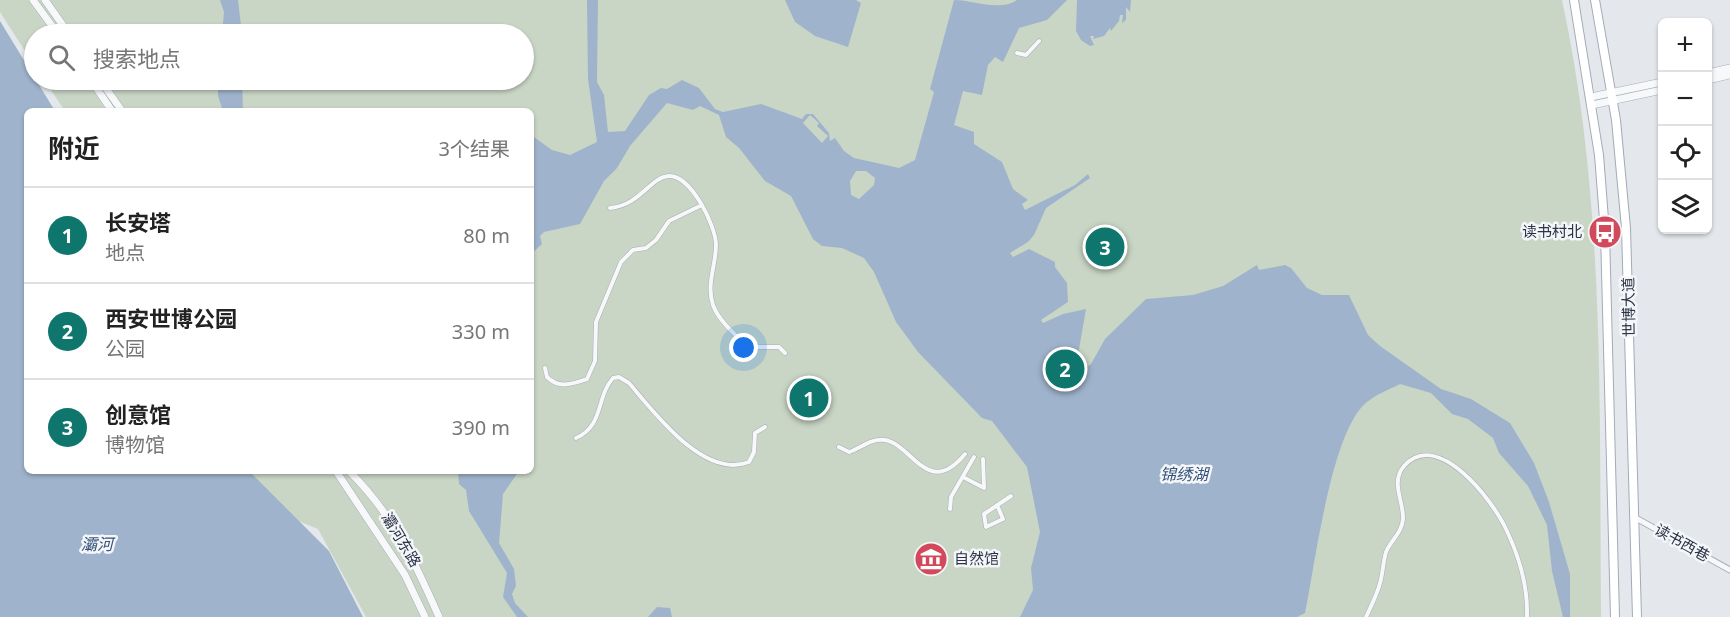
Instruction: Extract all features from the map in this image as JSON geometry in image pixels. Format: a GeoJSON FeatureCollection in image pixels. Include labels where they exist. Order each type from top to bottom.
{"type":"FeatureCollection","features":[{"type":"Feature","properties":{"kind":"main road","name":"世博大道"},"geometry":{"type":"LineString","coordinates":[[1574,0],[1591,101],[1605,232],[1615,617]]}},
{"type":"Feature","properties":{"kind":"main road","name":"世博大道"},"geometry":{"type":"LineString","coordinates":[[1595,0],[1613,97],[1626,228],[1637,617]]}},
{"type":"Feature","properties":{"kind":"street"},"geometry":{"type":"LineString","coordinates":[[33,0],[51,24]]}},
{"type":"Feature","properties":{"kind":"street"},"geometry":{"type":"LineString","coordinates":[[45,0],[62,24]]}},
{"type":"Feature","properties":{"kind":"street"},"geometry":{"type":"LineString","coordinates":[[1017,53],[1026,56],[1039,41]]}},
{"type":"Feature","properties":{"kind":"street"},"geometry":{"type":"LineString","coordinates":[[1712,72],[1730,68]]}},
{"type":"Feature","properties":{"kind":"street"},"geometry":{"type":"LineString","coordinates":[[1712,79],[1730,75]]}},
{"type":"Feature","properties":{"kind":"street"},"geometry":{"type":"LineString","coordinates":[[1613,97],[1658,83]]}},
{"type":"Feature","properties":{"kind":"street"},"geometry":{"type":"LineString","coordinates":[[98,90],[110,108]]}},
{"type":"Feature","properties":{"kind":"street"},"geometry":{"type":"LineString","coordinates":[[107,90],[120,108]]}},
{"type":"Feature","properties":{"kind":"street"},"geometry":{"type":"LineString","coordinates":[[1591,101],[1658,91]]}},
{"type":"Feature","properties":{"kind":"street"},"geometry":{"type":"LineString","coordinates":[[610,208],[632,203],[657,180],[672,176],[685,183],[702,205],[714,236],[710,293],[717,314],[749,347],[779,347],[784,353]]}},
{"type":"Feature","properties":{"kind":"street"},"geometry":{"type":"LineString","coordinates":[[545,368],[547,377],[557,384],[569,385],[587,379],[595,361],[596,322],[621,262],[633,250],[646,248],[656,240],[669,221],[680,213],[702,205]]}},
{"type":"Feature","properties":{"kind":"street"},"geometry":{"type":"LineString","coordinates":[[576,438],[586,434],[594,425],[605,390],[614,378],[619,377],[629,383],[684,443],[729,465],[749,462],[754,452],[755,433],[765,426]]}},
{"type":"Feature","properties":{"kind":"street"},"geometry":{"type":"LineString","coordinates":[[839,447],[849,452],[874,440],[884,440],[895,445],[914,462],[936,471],[950,469],[965,454]]}},
{"type":"Feature","properties":{"kind":"street"},"geometry":{"type":"LineString","coordinates":[[1366,617],[1378,592],[1386,552],[1403,523],[1397,481],[1400,472],[1414,459],[1424,456],[1447,461],[1464,473],[1505,526],[1521,567],[1527,617]]}},
{"type":"Feature","properties":{"kind":"street"},"geometry":{"type":"LineString","coordinates":[[950,509],[951,497],[974,457]]}},
{"type":"Feature","properties":{"kind":"street"},"geometry":{"type":"LineString","coordinates":[[963,477],[984,488],[983,459]]}},
{"type":"Feature","properties":{"kind":"street","name":"灞河东路"},"geometry":{"type":"LineString","coordinates":[[338,474],[405,575],[425,617]]}},
{"type":"Feature","properties":{"kind":"street","name":"灞河东路"},"geometry":{"type":"LineString","coordinates":[[352,474],[366,488],[399,532],[419,569],[439,617]]}},
{"type":"Feature","properties":{"kind":"street"},"geometry":{"type":"LineString","coordinates":[[997,505],[1003,519],[986,527],[984,514],[997,505],[1011,496]]}},
{"type":"Feature","properties":{"kind":"street","name":"读书西巷"},"geometry":{"type":"LineString","coordinates":[[1634,517],[1730,570]]}},
{"type":"Feature","properties":{"kind":"green space"},"geometry":{"type":"Polygon","coordinates":[[[0,0],[1562,0],[1576,76],[1593,230],[1599,385],[1601,617],[366,617],[318,529],[259,505],[227,474],[534,474],[534,108],[63,108],[51,90],[534,90],[534,24],[24,24],[24,49],[0,12],[0,0]]]}},
{"type":"Feature","properties":{"kind":"water"},"geometry":{"type":"Polygon","coordinates":[[[220,0],[238,0],[241,24],[223,24],[224,12],[220,0]]]}},
{"type":"Feature","properties":{"kind":"water","name":"锦绣湖"},"geometry":{"type":"Polygon","coordinates":[[[587,0],[598,0],[597,82],[604,95],[608,132],[625,131],[649,95],[661,88],[667,89],[682,80],[699,88],[715,109],[723,112],[761,104],[802,119],[806,114],[813,114],[829,133],[830,141],[835,138],[844,151],[854,158],[899,168],[915,160],[934,92],[930,89],[954,0],[1002,5],[1017,0],[1067,0],[1047,20],[1019,28],[1003,62],[995,57],[988,65],[982,95],[963,91],[954,125],[974,132],[974,144],[1002,162],[1013,189],[1028,200],[1022,204],[1025,210],[1075,185],[1088,174],[1090,178],[1046,208],[1034,235],[1028,242],[1010,253],[1013,257],[1029,249],[1055,262],[1055,267],[1067,283],[1068,302],[1041,320],[1043,323],[1063,314],[1086,309],[1077,361],[1057,382],[1061,385],[1091,364],[1105,339],[1146,299],[1193,295],[1223,286],[1257,265],[1259,270],[1285,265],[1291,268],[1307,288],[1322,295],[1349,295],[1368,335],[1380,346],[1441,389],[1471,399],[1510,423],[1534,463],[1549,502],[1570,574],[1570,617],[1563,617],[1552,571],[1547,525],[1528,486],[1499,453],[1493,438],[1468,419],[1452,414],[1431,393],[1400,384],[1367,402],[1354,417],[1344,440],[1326,500],[1305,613],[1297,617],[1020,617],[1033,590],[1031,568],[1040,532],[1027,467],[992,421],[982,418],[918,352],[896,322],[874,272],[864,258],[842,248],[822,246],[813,239],[791,196],[765,181],[739,148],[726,137],[719,115],[700,106],[693,110],[667,103],[630,146],[617,168],[604,181],[580,224],[544,232],[540,236],[542,244],[534,251],[534,137],[552,150],[570,155],[597,142],[588,79],[587,0]],[[810,115],[803,123],[822,143],[828,136],[817,126],[819,123],[810,115]],[[856,171],[850,181],[851,195],[859,199],[874,185],[875,178],[866,171],[856,171]]]}},
{"type":"Feature","properties":{"kind":"water"},"geometry":{"type":"Polygon","coordinates":[[[785,0],[856,0],[861,3],[848,47],[815,36],[795,22],[785,0]]]}},
{"type":"Feature","properties":{"kind":"water"},"geometry":{"type":"Polygon","coordinates":[[[1077,0],[1131,0],[1130,12],[1126,7],[1126,20],[1122,23],[1123,15],[1120,15],[1119,21],[1104,36],[1093,39],[1094,36],[1090,36],[1094,45],[1090,46],[1081,40],[1076,31],[1077,0]]]}},
{"type":"Feature","properties":{"kind":"water","name":"灞河"},"geometry":{"type":"Polygon","coordinates":[[[0,21],[24,60],[24,90],[42,90],[53,108],[24,108],[24,474],[252,474],[329,551],[363,617],[0,617],[0,21]]]}},
{"type":"Feature","properties":{"kind":"water"},"geometry":{"type":"Polygon","coordinates":[[[218,90],[242,90],[243,108],[222,108],[218,90]]]}},
{"type":"Feature","properties":{"kind":"water"},"geometry":{"type":"Polygon","coordinates":[[[458,474],[517,474],[503,494],[499,543],[514,569],[516,586],[512,594],[515,603],[528,617],[517,617],[503,597],[507,573],[469,511],[466,490],[459,484],[458,474]]]}},
{"type":"Feature","properties":{"kind":"water"},"geometry":{"type":"Polygon","coordinates":[[[657,607],[670,608],[672,617],[648,617],[657,607]]]}},
{"type":"Feature","properties":{"kind":"place","name":"读书村北"},"geometry":{"type":"Point","coordinates":[1605,232]}},
{"type":"Feature","properties":{"kind":"place","name":"创意馆"},"geometry":{"type":"Point","coordinates":[1105,247]}},
{"type":"Feature","properties":{"kind":"place","name":"西安世博公园"},"geometry":{"type":"Point","coordinates":[1065,369]}},
{"type":"Feature","properties":{"kind":"place","name":"长安塔"},"geometry":{"type":"Point","coordinates":[809,398]}},
{"type":"Feature","properties":{"kind":"place","name":"自然馆"},"geometry":{"type":"Point","coordinates":[931,559]}}]}
